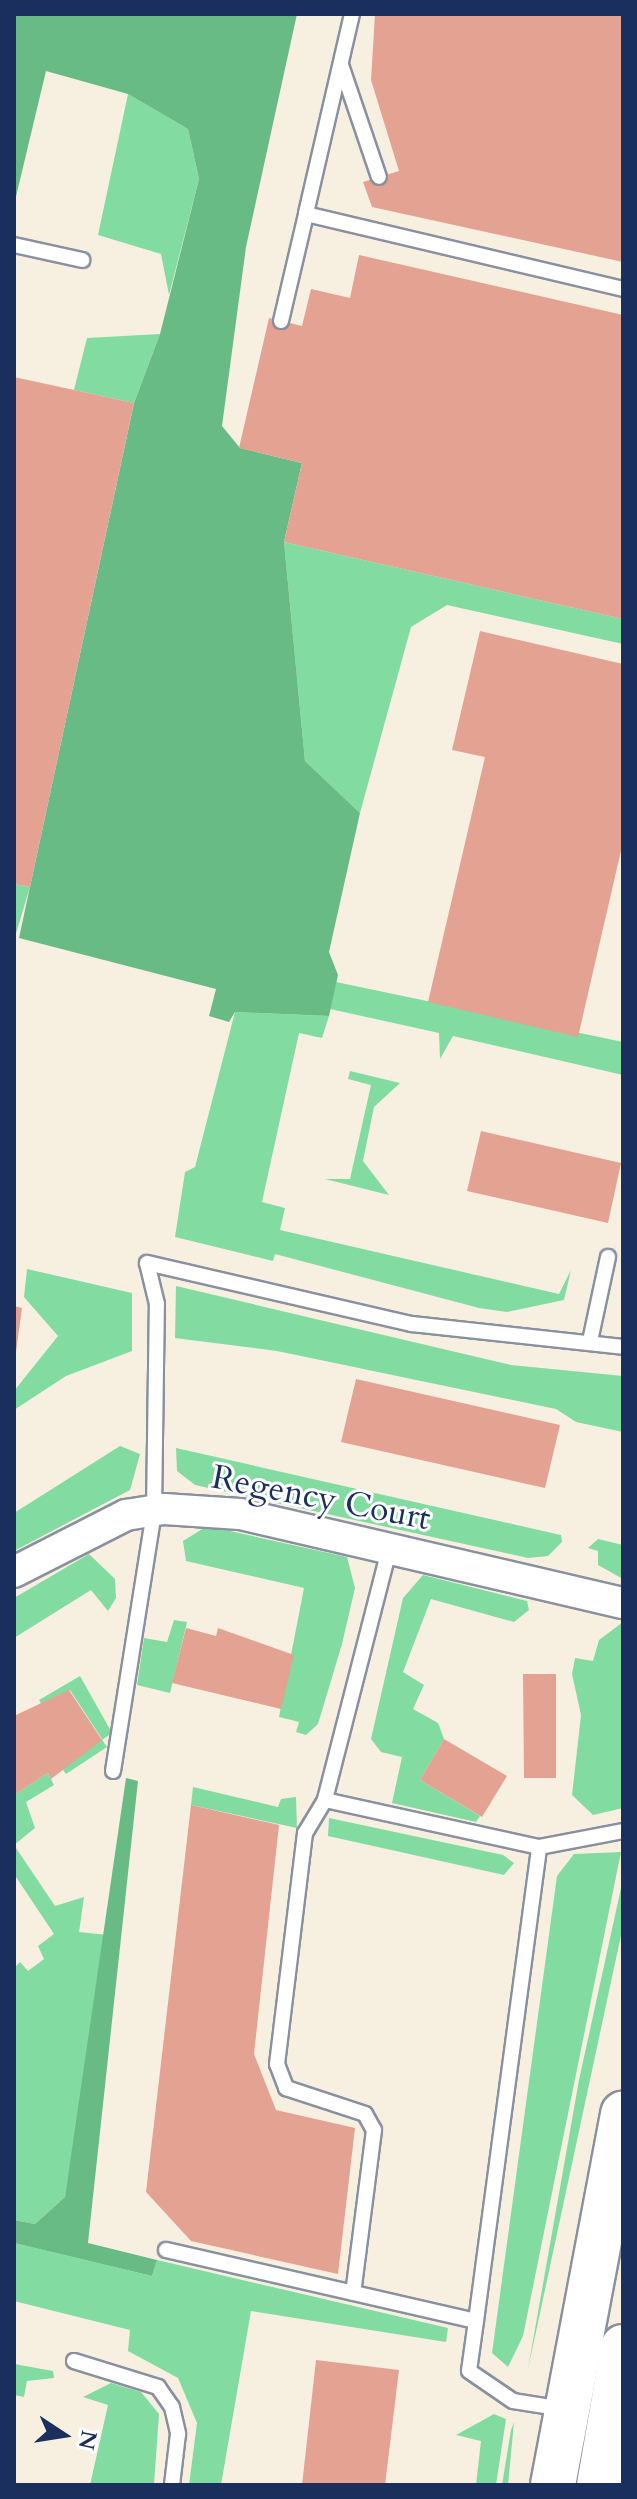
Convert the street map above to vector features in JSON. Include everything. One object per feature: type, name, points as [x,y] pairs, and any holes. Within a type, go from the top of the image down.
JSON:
[{"type":"main road","points":[[553,2485],[623,2114]]},
{"type":"main road","points":[[599,2485],[623,2347]]},
{"type":"street","name":"Regency Court","points":[[14,1572],[126,1515],[154,1511],[240,1514],[623,1603]]},
{"type":"lane","points":[[281,321],[352,14]]},
{"type":"lane","points":[[340,65],[379,177]]},
{"type":"lane","points":[[306,214],[623,289]]},
{"type":"lane","points":[[14,245],[82,260]]},
{"type":"lane","points":[[590,1341],[608,1257]]},
{"type":"lane","points":[[113,1771],[154,1511],[157,1304],[147,1263],[412,1324],[623,1347]]},
{"type":"lane","points":[[353,2293],[374,2130],[365,2114],[286,2088],[277,2064],[305,1833],[325,1800],[389,1550]]},
{"type":"lane","points":[[325,1800],[539,1847],[623,1831]]},
{"type":"lane","points":[[539,1847],[469,2371],[513,2401],[565,2410]]},
{"type":"lane","points":[[166,2250],[476,2321]]},
{"type":"lane","points":[[74,2361],[158,2387],[178,2434],[172,2485]]},
{"type":"green space","points":[[14,14],[297,14],[246,247],[222,426],[240,448],[302,463],[284,542],[305,761],[360,813],[329,952],[338,975],[329,1016],[235,1012],[229,1022],[209,1016],[216,989],[19,938],[134,403],[160,334],[199,179],[188,129],[128,94],[46,71],[14,205]]},
{"type":"green space","points":[[128,94],[188,129],[199,179],[169,295],[161,254],[98,235]]},
{"type":"green space","points":[[160,334],[134,403],[74,390],[87,338]]},
{"type":"green space","points":[[284,542],[623,619],[623,644],[447,605],[411,627],[360,813],[305,761]]},
{"type":"green space","points":[[14,884],[30,887],[14,940]]},
{"type":"green space","points":[[336,982],[623,1042],[623,1075],[453,1036],[440,1059],[439,1033],[330,1009]]},
{"type":"green space","points":[[235,1012],[329,1016],[322,1038],[299,1033],[262,1202],[285,1208],[280,1230],[559,1294],[571,1270],[564,1300],[507,1312],[479,1308],[275,1254],[273,1261],[175,1237],[185,1172],[195,1167]]},
{"type":"green space","points":[[350,1071],[400,1083],[374,1107],[363,1161],[389,1195],[325,1179],[350,1179],[371,1085],[348,1079]]},
{"type":"green space","points":[[27,1269],[132,1293],[132,1351],[66,1376],[14,1410],[14,1391],[58,1336],[24,1297]]},
{"type":"green space","points":[[176,1286],[511,1365],[623,1376],[623,1432],[576,1422],[556,1409],[277,1351],[175,1338]]},
{"type":"green space","points":[[120,1446],[140,1454],[130,1490],[14,1551],[14,1513]]},
{"type":"green space","points":[[176,1448],[561,1535],[562,1542],[548,1556],[528,1558],[195,1485],[177,1471]]},
{"type":"green space","points":[[207,1526],[347,1557],[355,1588],[318,1724],[306,1735],[296,1732],[299,1722],[279,1717],[304,1588],[186,1561],[183,1541]]},
{"type":"green space","points":[[598,1539],[623,1545],[623,1579],[598,1565],[598,1551],[588,1548]]},
{"type":"green space","points":[[89,1554],[115,1579],[116,1598],[108,1611],[91,1590],[14,1638],[14,1598]]},
{"type":"green space","points":[[423,1575],[527,1601],[529,1610],[514,1622],[431,1599],[403,1672],[424,1685],[413,1709],[438,1723],[444,1739],[420,1780],[480,1816],[476,1822],[392,1803],[402,1757],[381,1752],[371,1739],[403,1598]]},
{"type":"green space","points":[[174,1620],[187,1622],[170,1693],[137,1685],[144,1638],[167,1642]]},
{"type":"green space","points":[[623,1622],[623,1808],[593,1815],[572,1795],[581,1715],[572,1674],[575,1658],[593,1661],[599,1640]]},
{"type":"green space","points":[[80,1676],[112,1733],[102,1740],[107,1747],[66,1774],[61,1767],[102,1739],[70,1690],[43,1707],[39,1700]]},
{"type":"green space","points":[[48,1773],[54,1785],[26,1802],[35,1828],[14,1845],[14,1795]]},
{"type":"green space","points":[[126,1778],[138,1781],[88,2243],[157,2260],[152,2276],[14,2243],[14,2220],[35,2224],[65,2197]]},
{"type":"green space","points":[[193,1787],[278,1807],[281,1799],[296,1797],[297,1828],[191,1805]]},
{"type":"green space","points":[[329,1818],[503,1855],[514,1863],[504,1875],[328,1836]]},
{"type":"green space","points":[[14,1845],[55,1906],[84,1897],[79,1932],[108,1935],[65,2197],[35,2224],[14,2220],[14,1968],[20,1962],[28,1971],[44,1959],[38,1946],[54,1934],[14,1874]]},
{"type":"green space","points":[[621,1852],[523,2336],[508,2367],[492,2353],[557,1876],[574,1854]]},
{"type":"green space","points":[[623,1879],[623,1926],[528,2369],[579,2080]]},
{"type":"green space","points":[[14,2243],[152,2276],[157,2260],[448,2328],[446,2342],[251,2311],[221,2485],[189,2485],[197,2423],[178,2378],[128,2351],[130,2330],[14,2301]]},
{"type":"green space","points":[[14,2364],[53,2371],[54,2378],[27,2381],[24,2397],[14,2395]]},
{"type":"green space","points":[[111,2383],[141,2392],[159,2414],[154,2485],[90,2485],[108,2405],[83,2397]]},
{"type":"green space","points":[[494,2414],[506,2419],[496,2485],[476,2485],[481,2441],[456,2435]]},
{"type":"green space","points":[[514,2422],[508,2485],[502,2485],[511,2430]]},
{"type":"building","points":[[375,14],[623,14],[623,262],[372,207],[363,182],[399,171],[371,80]]},
{"type":"building","points":[[359,255],[623,315],[623,619],[284,542],[302,463],[239,448],[269,318],[302,326],[311,289],[350,298]]},
{"type":"building","points":[[14,377],[134,403],[30,887],[14,884]]},
{"type":"building","points":[[480,631],[623,664],[623,842],[578,1037],[428,1002],[485,757],[452,750]]},
{"type":"building","points":[[481,1131],[621,1163],[608,1223],[467,1191]]},
{"type":"building","points":[[14,1306],[22,1308],[16,1352],[14,1351]]},
{"type":"building","points":[[356,1379],[560,1425],[545,1488],[341,1442]]},
{"type":"building","points":[[186,1628],[216,1636],[218,1628],[294,1655],[281,1709],[172,1683]]},
{"type":"building","points":[[523,1674],[556,1674],[556,1778],[524,1778]]},
{"type":"building","points":[[69,1690],[102,1740],[51,1779],[48,1773],[14,1795],[14,1716]]},
{"type":"building","points":[[444,1739],[507,1776],[482,1817],[420,1780]]},
{"type":"building","points":[[191,1805],[279,1825],[254,2054],[276,2110],[355,2128],[338,2274],[191,2241],[146,2192]]},
{"type":"building","points":[[316,2360],[399,2370],[385,2485],[302,2485]]}]
